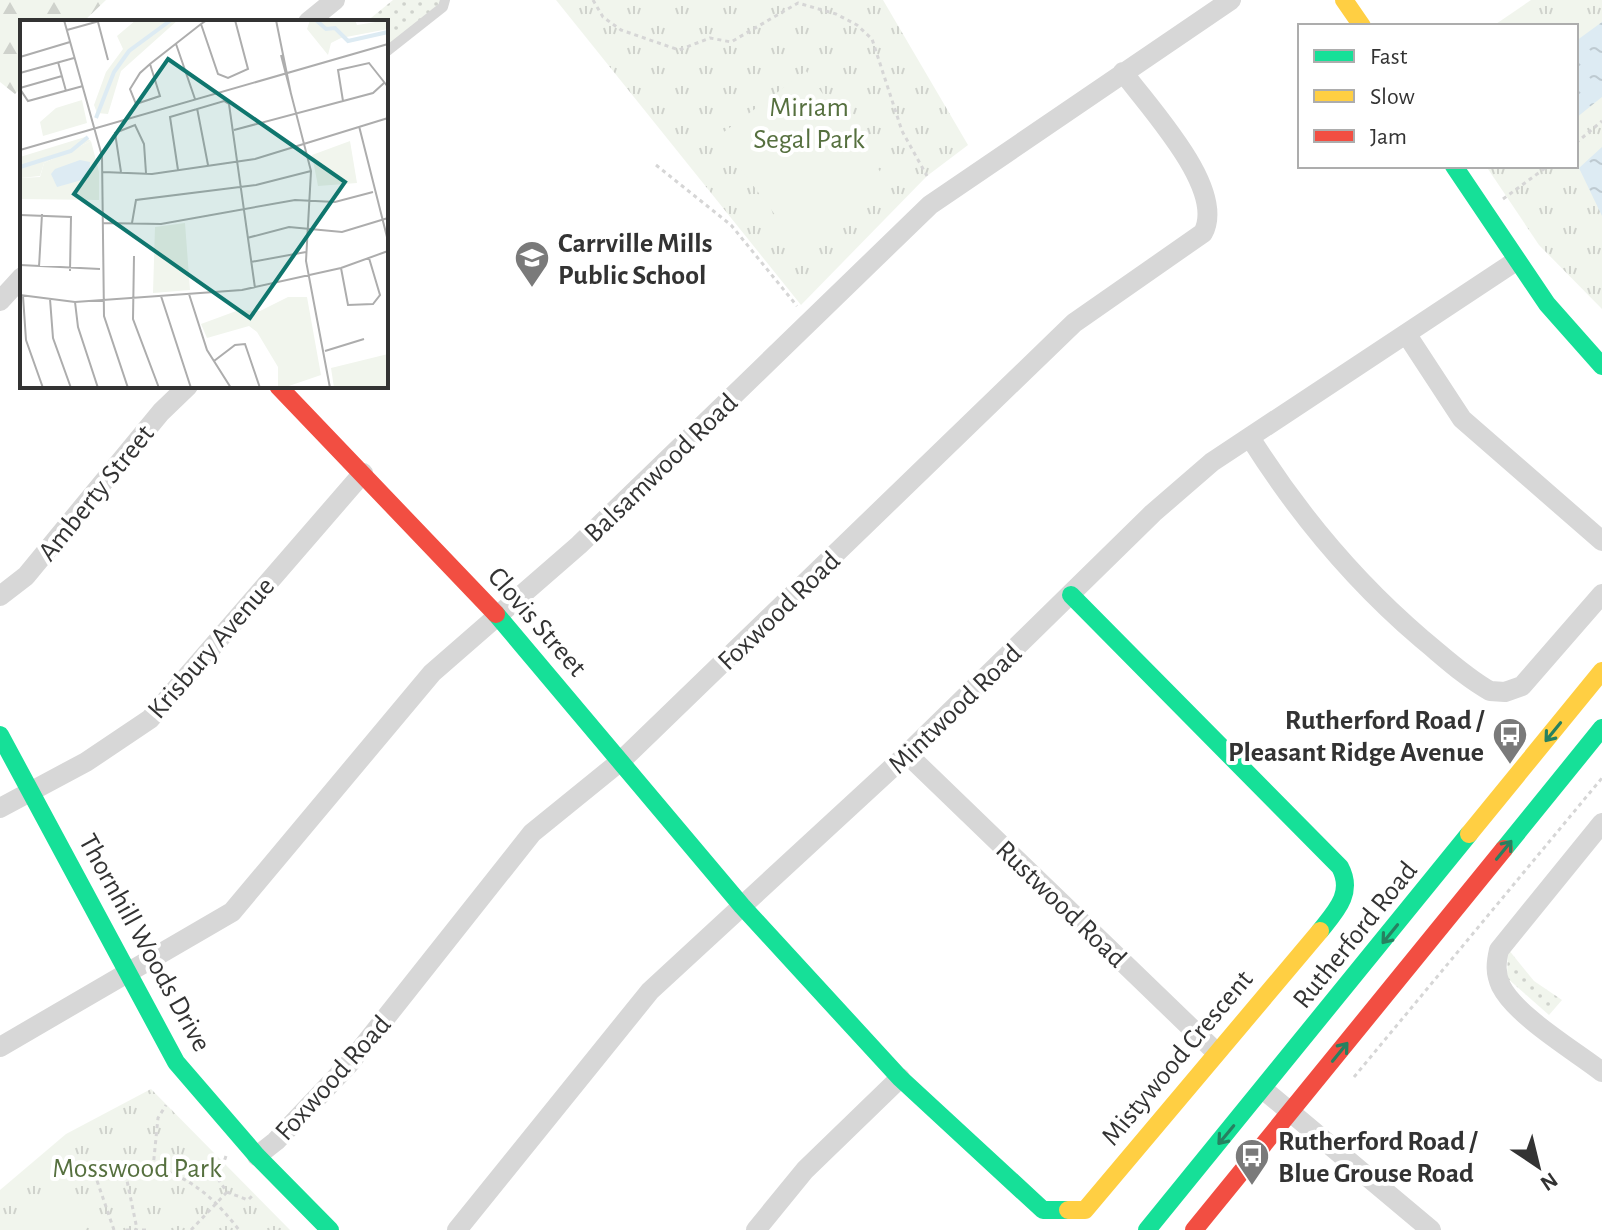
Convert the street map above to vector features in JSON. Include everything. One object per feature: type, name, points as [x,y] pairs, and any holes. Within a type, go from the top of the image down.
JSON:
[{"type":"street","points":[[310,20],[335,0]]},
{"type":"street","name":"Balsamwood Road","points":[[0,1047],[232,912],[432,673],[590,534],[942,194],[1231,0]]},
{"type":"street","points":[[1344,0],[1361,24]]},
{"type":"street","name":"Foxwood Road","points":[[257,1156],[276,1141],[349,1064],[532,833],[622,760],[1074,323],[1203,233],[1208,211],[1199,180],[1123,72]]},
{"type":"street","points":[[1455,168],[1560,322],[1602,366]]},
{"type":"street","name":"Mintwood Road","points":[[457,1230],[650,991],[907,754],[1153,513],[1212,462],[1516,261]]},
{"type":"street","points":[[0,301],[20,279]]},
{"type":"street","points":[[1407,335],[1462,419],[1602,541]]},
{"type":"street","name":"Amberty Street","points":[[0,596],[26,576],[161,412],[186,388]]},
{"type":"street","name":"Clovis Street","points":[[280,388],[498,616],[742,906]]},
{"type":"street","points":[[1251,439],[1350,573],[1399,620],[1490,691],[1510,692],[1522,686],[1602,594]]},
{"type":"street","name":"Krisbury Avenue","points":[[0,808],[127,737],[150,719],[363,473]]},
{"type":"street","name":"Mistywood Crescent","points":[[742,906],[900,1078],[1043,1210],[1085,1210],[1338,909],[1346,896],[1347,883],[1335,861],[1071,595]]},
{"type":"street","name":"Rutherford Road","points":[[1147,1230],[1602,671]]},
{"type":"street","points":[[1194,1230],[1602,728]]},
{"type":"street","name":"Thornhill Woods Drive","points":[[0,735],[176,1062],[257,1156],[330,1230]]},
{"type":"street","name":"Rustwood Road","points":[[907,754],[1216,1052]]},
{"type":"street","points":[[1602,823],[1499,950],[1495,967],[1502,989],[1523,1011],[1602,1072]]},
{"type":"street","points":[[756,1230],[805,1170],[900,1078]]},
{"type":"street","points":[[1264,1090],[1431,1230]]},
{"type":"lane","points":[[388,50],[443,7],[445,0]]},
{"type":"path","points":[[593,0],[603,17],[621,30],[679,50],[710,38],[731,42],[798,3],[846,19],[872,39],[902,131],[927,176]]},
{"type":"path","points":[[1578,141],[1602,121]]},
{"type":"path","points":[[656,165],[731,225],[798,308]]},
{"type":"path","points":[[1502,199],[1545,168]]},
{"type":"path","points":[[1354,1077],[1602,778]]},
{"type":"path","points":[[153,1168],[158,1118],[166,1105]]},
{"type":"path","points":[[228,1153],[218,1179],[227,1192],[248,1200],[254,1194]]},
{"type":"path","points":[[124,1166],[137,1229]]},
{"type":"path","points":[[114,1230],[94,1172],[124,1166],[153,1168],[184,1177],[218,1202],[239,1230]]},
{"type":"path","points":[[191,1230],[227,1192]]},
{"type":"path","points":[[126,1230],[147,1230]]},
{"type":"green space","points":[[0,0],[106,0],[85,20],[20,20],[20,89],[15,94],[0,82]]},
{"type":"green space","points":[[393,0],[442,0],[440,6],[388,47],[388,20],[368,20]]},
{"type":"green space","name":"Miriam Segal Park","points":[[556,0],[883,0],[968,145],[927,176],[801,305]]},
{"type":"green space","points":[[1531,0],[1602,0],[1602,309],[1539,245],[1487,168],[1578,168],[1578,24],[1496,24]]},
{"type":"green space","points":[[806,71],[887,181],[799,247],[717,137]]},
{"type":"green space","points":[[1508,949],[1534,981],[1562,1000],[1549,1015],[1507,978]]},
{"type":"green space","name":"Mosswood Park","points":[[151,1089],[290,1230],[0,1230],[0,1190],[66,1134]]},
{"type":"green space","points":[[64,1189],[94,1221],[84,1230],[19,1230]]},
{"type":"water","points":[[1602,22],[1602,97],[1578,116],[1578,40]]},
{"type":"water","points":[[1602,147],[1602,216],[1579,168]]},
{"type":"traffic: fast","points":[[1455,168],[1547,304],[1602,366]]},
{"type":"traffic: fast","points":[[1071,595],[1340,867],[1344,876],[1344,893],[1337,909],[1320,931]]},
{"type":"traffic: fast","points":[[496,614],[742,906],[900,1078],[1043,1210],[1068,1210]]},
{"type":"traffic: fast","points":[[1504,849],[1602,728]]},
{"type":"traffic: fast","points":[[0,735],[176,1062],[257,1156],[330,1230]]},
{"type":"traffic: fast","points":[[1147,1230],[1469,834]]},
{"type":"traffic: slow","points":[[1344,0],[1361,24]]},
{"type":"traffic: slow","points":[[1469,834],[1602,671]]},
{"type":"traffic: slow","points":[[1068,1210],[1085,1210],[1320,931]]},
{"type":"traffic: jam","points":[[280,388],[496,614]]},
{"type":"traffic: jam","points":[[1194,1230],[1504,849]]},
{"type":"place","name":"Carrville Mills Public School","points":[[532,289]]},
{"type":"place","name":"Rutherford Road / Pleasant Ridge Avenue","points":[[1510,766]]},
{"type":"place","name":"Rutherford Road / Blue Grouse Road","points":[[1252,1187]]}]
